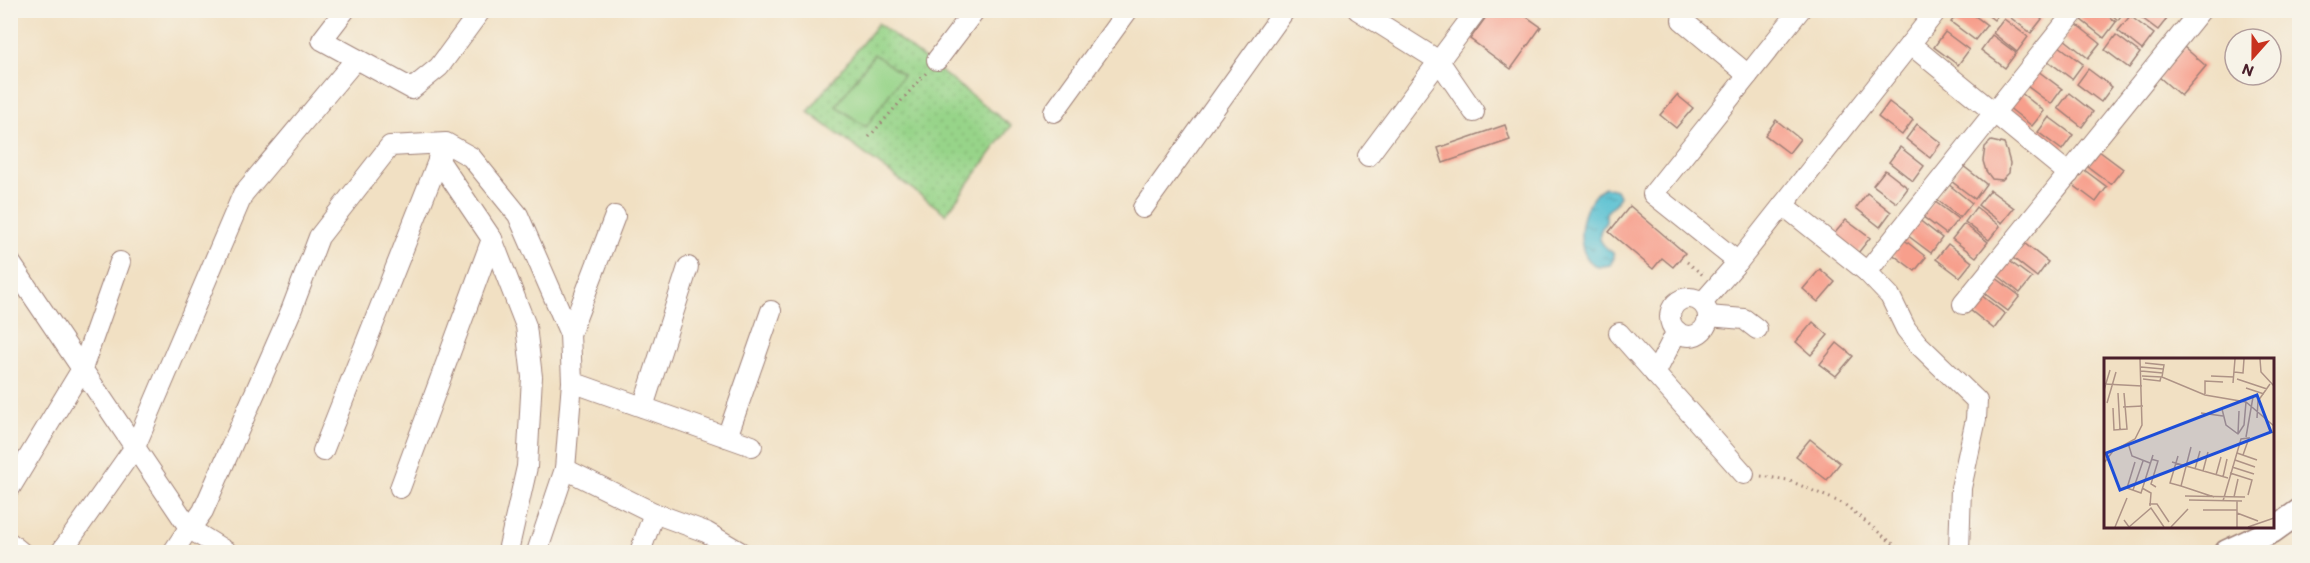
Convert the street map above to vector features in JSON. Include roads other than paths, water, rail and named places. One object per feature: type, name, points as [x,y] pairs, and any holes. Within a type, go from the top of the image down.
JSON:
[{"type":"main road","points":[[2227,552],[2272,531],[2300,511]]},
{"type":"street","points":[[345,10],[322,40],[412,89],[439,68],[481,10]]},
{"type":"street","points":[[937,60],[975,10]]},
{"type":"street","points":[[1054,112],[1128,10]]},
{"type":"street","points":[[1143,208],[1285,10]]},
{"type":"street","points":[[1358,10],[1438,62],[1474,111]]},
{"type":"street","points":[[1368,156],[1477,10]]},
{"type":"street","points":[[1738,262],[1653,194],[1800,10]]},
{"type":"street","points":[[1757,329],[1744,319],[1705,309],[1688,298],[1677,303],[1673,308],[1671,320],[1677,331],[1688,335],[1700,333],[1707,323],[1705,309],[1717,286],[1937,10]]},
{"type":"street","points":[[1868,272],[2076,10]]},
{"type":"street","points":[[1963,304],[2200,10]]},
{"type":"street","points":[[1682,20],[1749,75]]},
{"type":"street","points":[[1910,44],[2069,174]]},
{"type":"street","points":[[61,552],[135,447],[243,194],[356,59]]},
{"type":"street","points":[[173,552],[203,511],[291,310],[319,237],[390,146],[442,151],[471,158],[518,215],[570,334],[572,382],[565,469],[537,552]]},
{"type":"street","points":[[442,151],[492,239],[526,326],[532,377],[527,467],[508,551]]},
{"type":"street","points":[[323,451],[442,151]]},
{"type":"street","points":[[1783,206],[1868,272],[1890,296],[1906,329],[1918,344],[1977,401],[1976,419],[1961,488],[1959,552]]},
{"type":"street","points":[[570,334],[615,216]]},
{"type":"street","points":[[400,488],[492,239]]},
{"type":"street","points":[[10,262],[189,528],[227,552]]},
{"type":"street","points":[[10,488],[82,369],[120,262]]},
{"type":"street","points":[[644,407],[688,267]]},
{"type":"street","points":[[727,437],[771,311]]},
{"type":"street","points":[[1655,374],[1677,331]]},
{"type":"street","points":[[1619,333],[1744,474]]},
{"type":"street","points":[[572,382],[752,446]]},
{"type":"street","points":[[565,469],[654,513],[706,532],[732,550]]},
{"type":"street","points":[[640,552],[654,513]]},
{"type":"street","points":[[10,543],[21,552]]},
{"type":"water","points":[[1605,187],[1616,190],[1619,196],[1606,213],[1606,222],[1600,231],[1602,243],[1613,253],[1614,258],[1610,265],[1598,267],[1583,251],[1582,227],[1590,203]]}]
